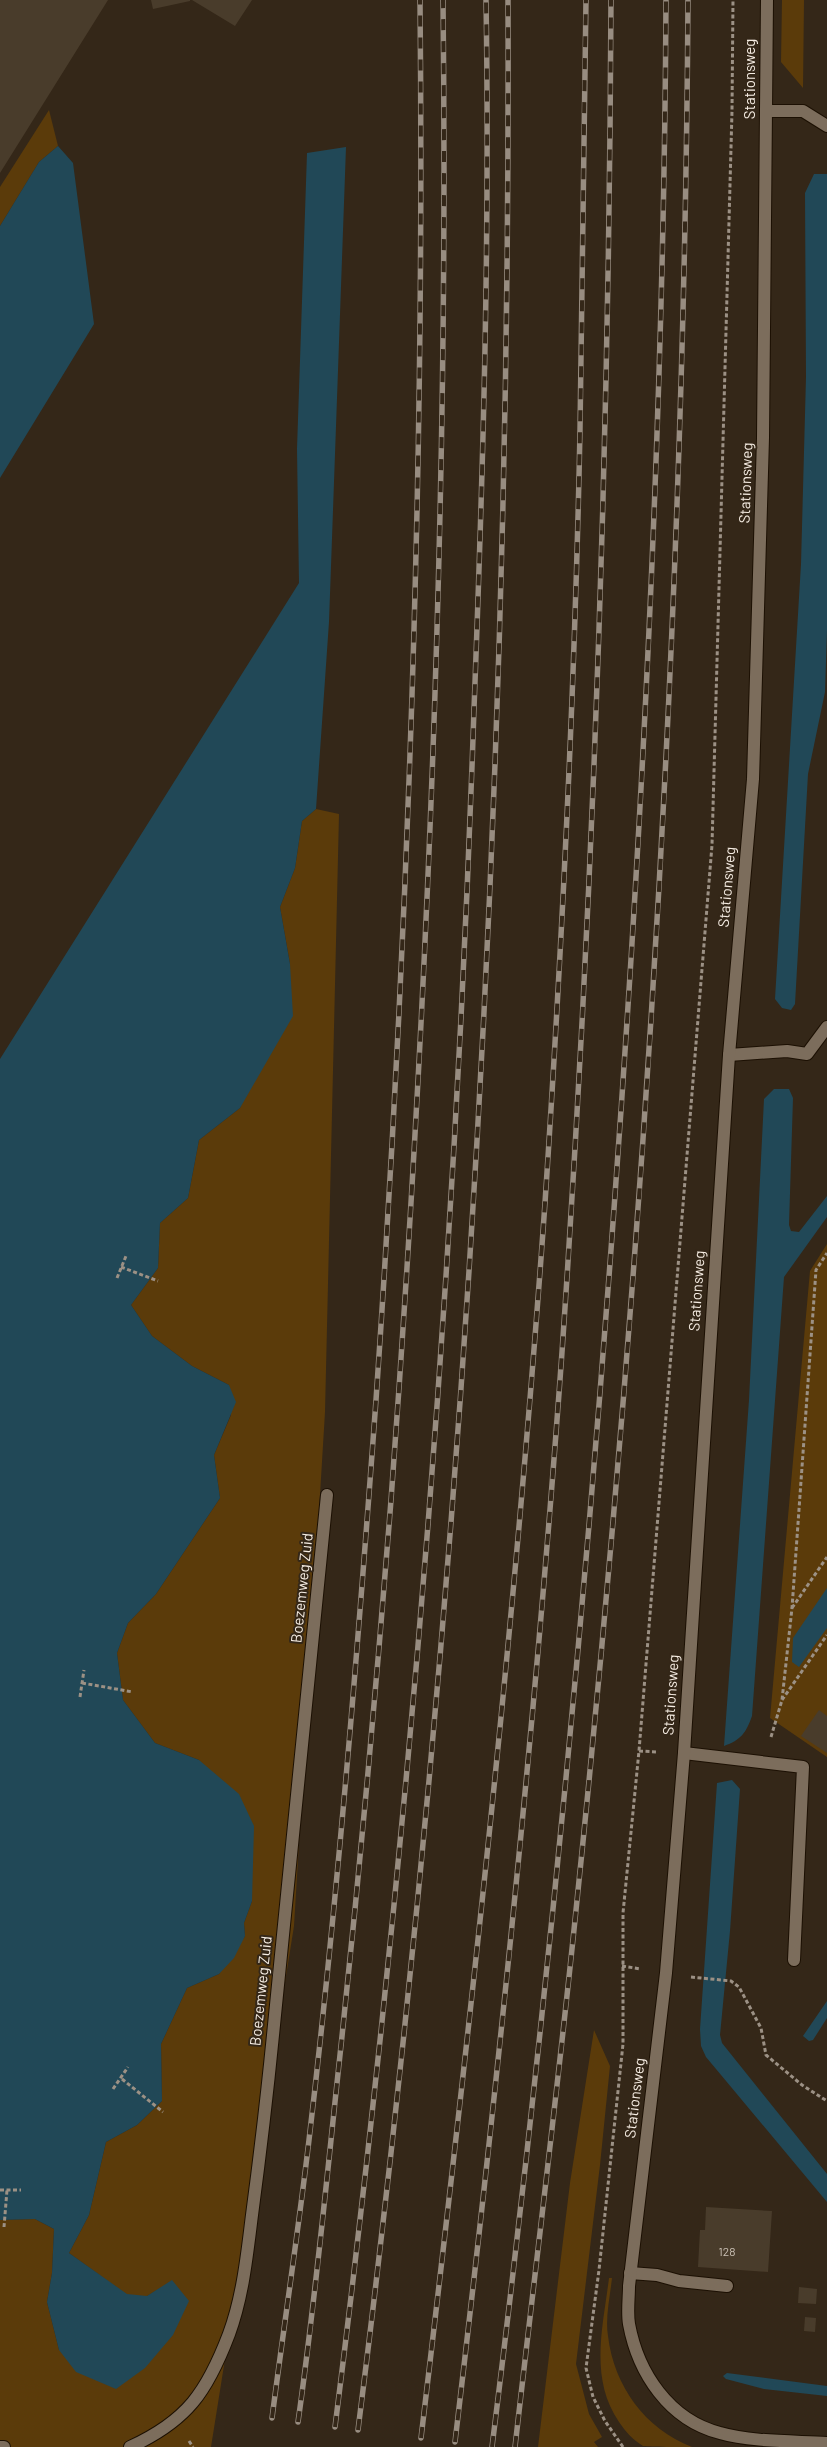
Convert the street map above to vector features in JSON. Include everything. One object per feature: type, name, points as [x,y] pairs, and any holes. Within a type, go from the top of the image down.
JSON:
[{"type":"street","name":"Stationsweg","points":[[767,0],[763,438],[753,779],[729,1055],[684,1753],[666,1973],[630,2273],[629,2322],[636,2351],[650,2383],[670,2405],[693,2422],[720,2433],[827,2443]]},
{"type":"street","points":[[767,111],[804,111],[827,126]]},
{"type":"street","points":[[729,1055],[787,1051],[807,1054],[827,1027]]},
{"type":"street","name":"Boezemweg Zuid","points":[[130,2447],[152,2437],[176,2422],[208,2380],[229,2333],[244,2279],[263,2135],[327,1495]]},
{"type":"street","points":[[684,1753],[803,1767],[794,1960]]},
{"type":"street","points":[[630,2273],[657,2275],[679,2281],[728,2286]]},
{"type":"street","points":[[0,2446],[4,2447]]},
{"type":"path","name":"Stationsweg","points":[[623,2447],[605,2421],[593,2397],[586,2368],[600,2270],[623,2044],[623,1912],[640,1741],[712,845],[732,111],[732,0]]},
{"type":"path","points":[[764,1762],[782,1700],[792,1608],[816,1270],[827,1253]]},
{"type":"path","points":[[117,1278],[126,1256]]},
{"type":"path","points":[[121,1267],[158,1281]]},
{"type":"path","points":[[792,1608],[827,1558]]},
{"type":"path","points":[[782,1700],[827,1635]]},
{"type":"path","points":[[80,1697],[84,1670]]},
{"type":"path","points":[[82,1683],[133,1692]]},
{"type":"path","points":[[695,1977],[731,1981],[739,1987],[761,2028],[766,2055],[802,2085],[827,2102]]},
{"type":"path","points":[[113,2089],[122,2079],[128,2067]]},
{"type":"path","points":[[122,2079],[163,2112]]},
{"type":"path","points":[[0,2190],[21,2190]]},
{"type":"path","points":[[4,2227],[7,2190]]},
{"type":"shaded area","points":[[782,0],[804,0],[803,88],[781,62]]},
{"type":"shaded area","points":[[49,110],[58,146],[39,162],[0,226],[0,187]]},
{"type":"shaded area","points":[[316,809],[339,814],[325,1412],[294,1926],[211,2447],[0,2447],[0,2220],[35,2219],[54,2229],[52,2273],[47,2302],[59,2350],[172,2281],[147,2296],[130,2297],[69,2253],[89,2215],[106,2142],[137,2125],[162,2101],[161,2044],[187,1988],[219,1974],[245,1936],[244,1923],[252,1901],[199,1760],[155,1743],[123,1700],[117,1653],[128,1623],[156,1594],[220,1498],[214,1455],[231,1415],[229,1385],[192,1366],[152,1336],[131,1305],[158,1268],[160,1223],[188,1198],[199,1140],[240,1108],[290,964],[280,907],[295,868],[302,821]]},
{"type":"shaded area","points":[[827,1244],[827,1757],[770,1718],[810,1271]]},
{"type":"shaded area","points":[[594,2030],[610,2066],[576,2364],[589,2414],[602,2437],[594,2442],[598,2447],[538,2447],[570,2183]]},
{"type":"shaded area","points":[[609,2278],[612,2278],[607,2329],[611,2354],[617,2372],[635,2404],[646,2417],[675,2439],[692,2447],[643,2446],[624,2429],[610,2405],[604,2388],[600,2352]]},
{"type":"water","points":[[58,146],[73,163],[94,324],[0,478],[0,226],[39,162]]},
{"type":"water","points":[[346,147],[329,622],[316,809],[302,821],[295,868],[280,907],[290,964],[293,1016],[240,1108],[199,1140],[188,1198],[160,1223],[158,1268],[131,1305],[152,1336],[192,1366],[229,1385],[236,1402],[214,1455],[220,1498],[156,1594],[128,1623],[117,1653],[123,1700],[155,1743],[199,1760],[239,1794],[254,1826],[252,1901],[244,1923],[245,1936],[234,1958],[219,1974],[187,1988],[161,2044],[162,2101],[137,2125],[106,2142],[89,2215],[69,2253],[127,2294],[147,2296],[172,2280],[189,2301],[173,2335],[145,2368],[116,2389],[76,2372],[59,2350],[47,2302],[52,2273],[54,2229],[35,2219],[0,2220],[0,1059],[299,583],[297,449],[307,153]]},
{"type":"water","points":[[814,174],[827,174],[827,631],[825,692],[808,774],[795,1004],[791,1010],[782,1008],[775,999],[801,564],[806,377],[805,193]]},
{"type":"water","points":[[774,1089],[789,1089],[793,1098],[789,1225],[791,1231],[799,1232],[827,1196],[827,1217],[784,1277],[752,1716],[742,1735],[724,1746],[749,1400],[764,1099]]},
{"type":"water","points":[[827,1588],[827,1628],[799,1667],[792,1662],[793,1638]]},
{"type":"water","points":[[732,1780],[740,1789],[730,1931],[720,2035],[722,2043],[827,2174],[827,2202],[706,2057],[701,2046],[700,2029],[717,1783]]},
{"type":"water","points":[[827,2001],[827,2018],[813,2040],[809,2041],[803,2036]]},
{"type":"water","points":[[727,2373],[827,2386],[827,2396],[764,2389],[726,2379],[723,2376]]},
{"type":"building","points":[[0,0],[108,0],[0,173]]},
{"type":"building","points":[[151,0],[190,0],[190,1],[153,9]]},
{"type":"building","points":[[192,0],[252,0],[235,26]]},
{"type":"building","points":[[819,1710],[827,1716],[827,1753],[801,1736]]},
{"type":"building","points":[[706,2207],[772,2211],[768,2272],[698,2267],[700,2230],[705,2230]]},
{"type":"building","points":[[799,2287],[817,2289],[816,2304],[798,2303]]},
{"type":"building","points":[[805,2317],[816,2318],[815,2332],[804,2331]]},
{"type":"railway","points":[[272,2418],[309,2140],[347,1770],[376,1400],[387,1225],[405,876],[417,526],[421,175],[420,0]]},
{"type":"railway","points":[[298,2422],[324,2210],[366,1792],[391,1500],[416,1125],[433,750],[439,563],[443,375],[443,0]]},
{"type":"railway","points":[[335,2427],[361,2213],[406,1785],[441,1355],[466,925],[483,443],[487,177],[486,0]]},
{"type":"railway","points":[[358,2430],[394,2128],[425,1825],[451,1521],[472,1218],[489,914],[500,609],[507,305],[508,0]]},
{"type":"railway","points":[[421,2438],[474,1976],[506,1667],[545,1203],[562,914],[575,623],[581,376],[586,0]]},
{"type":"railway","points":[[455,2442],[501,2034],[528,1762],[552,1489],[573,1183],[591,845],[603,507],[610,169],[611,0]]},
{"type":"railway","points":[[492,2447],[529,2134],[562,1821],[577,1665],[615,1195],[635,896],[651,598],[661,299],[666,0]]},
{"type":"railway","points":[[515,2447],[575,1920],[599,1681],[639,1202],[655,962],[678,481],[685,240],[688,0]]}]
